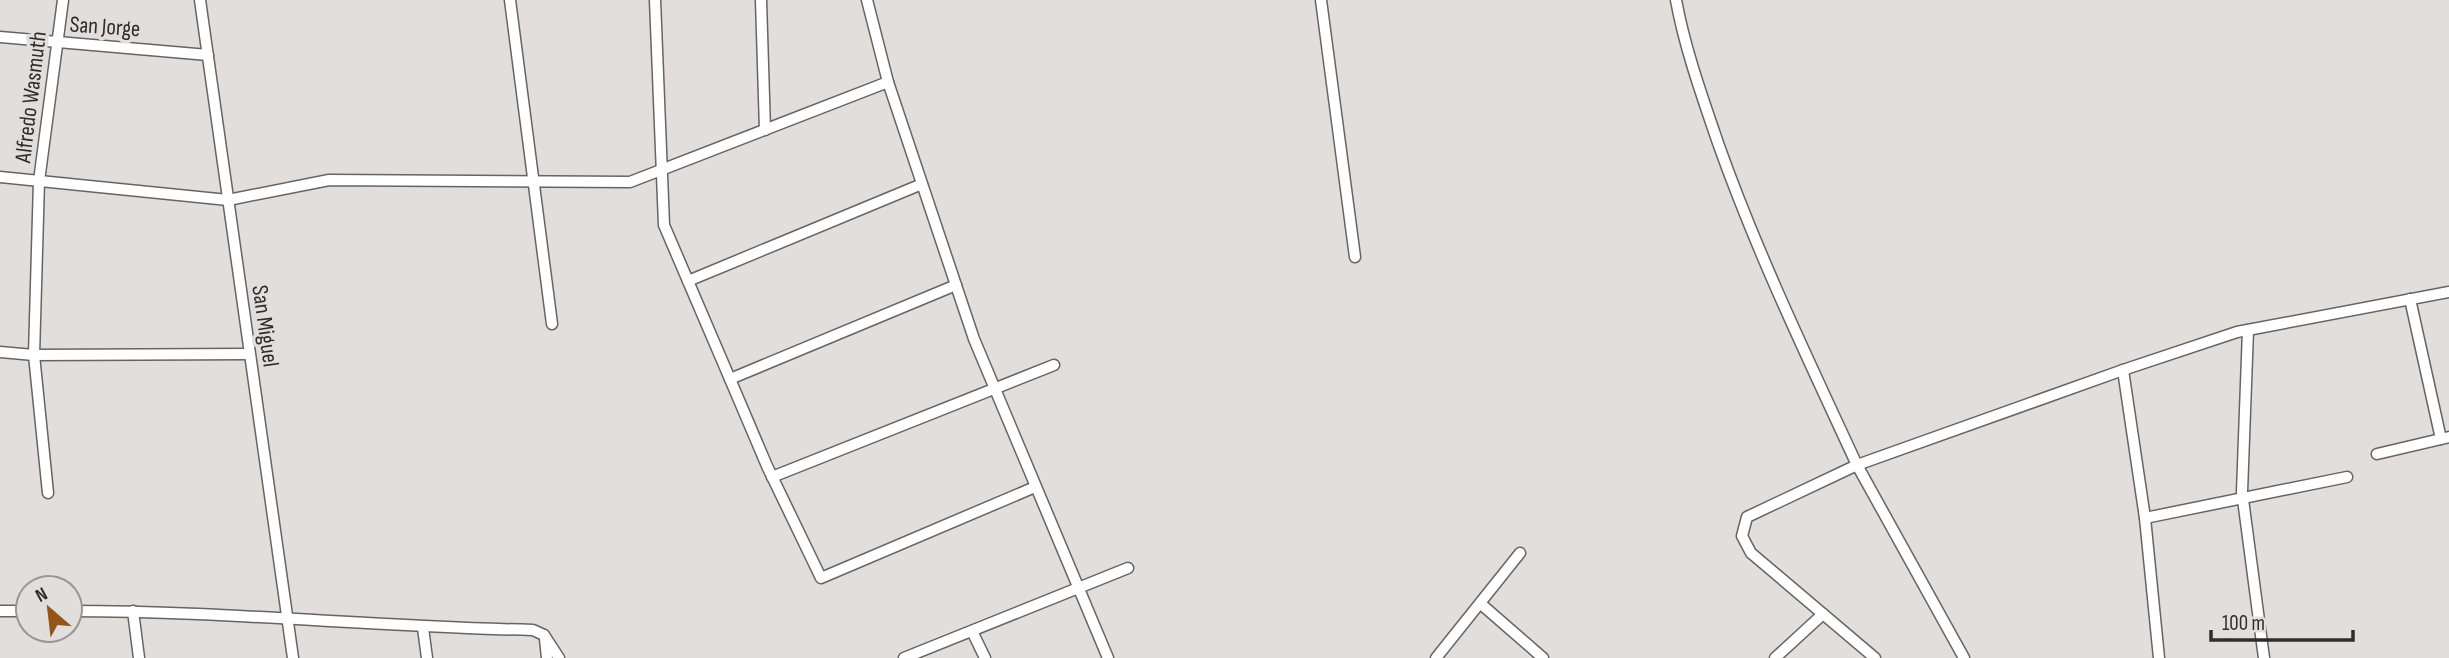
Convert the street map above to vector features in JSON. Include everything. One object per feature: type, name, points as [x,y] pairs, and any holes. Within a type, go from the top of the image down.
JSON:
[{"type":"street","name":"Alfredo Wasmuth","points":[[48,493],[34,355],[39,181],[63,0]]},
{"type":"street","name":"San Miguel","points":[[200,0],[293,658]]},
{"type":"street","points":[[510,0],[552,324]]},
{"type":"street","points":[[655,0],[664,225],[772,477],[821,578],[1035,487]]},
{"type":"street","points":[[761,0],[765,130]]},
{"type":"street","points":[[867,0],[888,82],[974,339],[1108,658]]},
{"type":"street","points":[[1321,0],[1355,257]]},
{"type":"street","points":[[1676,0],[1704,103],[1742,210],[1857,465],[1964,658]]},
{"type":"street","name":"San Jorge","points":[[0,37],[208,55]]},
{"type":"street","points":[[0,177],[228,200],[329,180],[630,182],[888,82]]},
{"type":"street","points":[[688,281],[922,184]]},
{"type":"street","points":[[730,379],[956,285]]},
{"type":"street","points":[[1875,658],[1751,553],[1742,536],[1747,517],[1857,465],[2123,370],[2248,330],[2449,292]]},
{"type":"street","points":[[2377,454],[2445,438],[2410,299]]},
{"type":"street","points":[[2248,330],[2242,499],[2264,658]]},
{"type":"street","points":[[0,352],[34,355],[249,355]]},
{"type":"street","points":[[772,477],[1054,365]]},
{"type":"street","points":[[2123,370],[2145,518],[2160,658]]},
{"type":"street","points":[[2145,518],[2347,477]]},
{"type":"street","points":[[1436,658],[1520,553]]},
{"type":"street","points":[[904,658],[1128,568]]},
{"type":"street","points":[[1481,604],[1543,658]]},
{"type":"street","points":[[84,611],[287,618],[423,628],[533,630],[544,635],[559,658]]},
{"type":"street","points":[[133,611],[139,658]]},
{"type":"street","points":[[1775,658],[1823,614]]},
{"type":"street","points":[[423,628],[427,658]]},
{"type":"street","points":[[972,631],[985,658]]},
{"type":"street","points":[[544,635],[548,658]]}]
